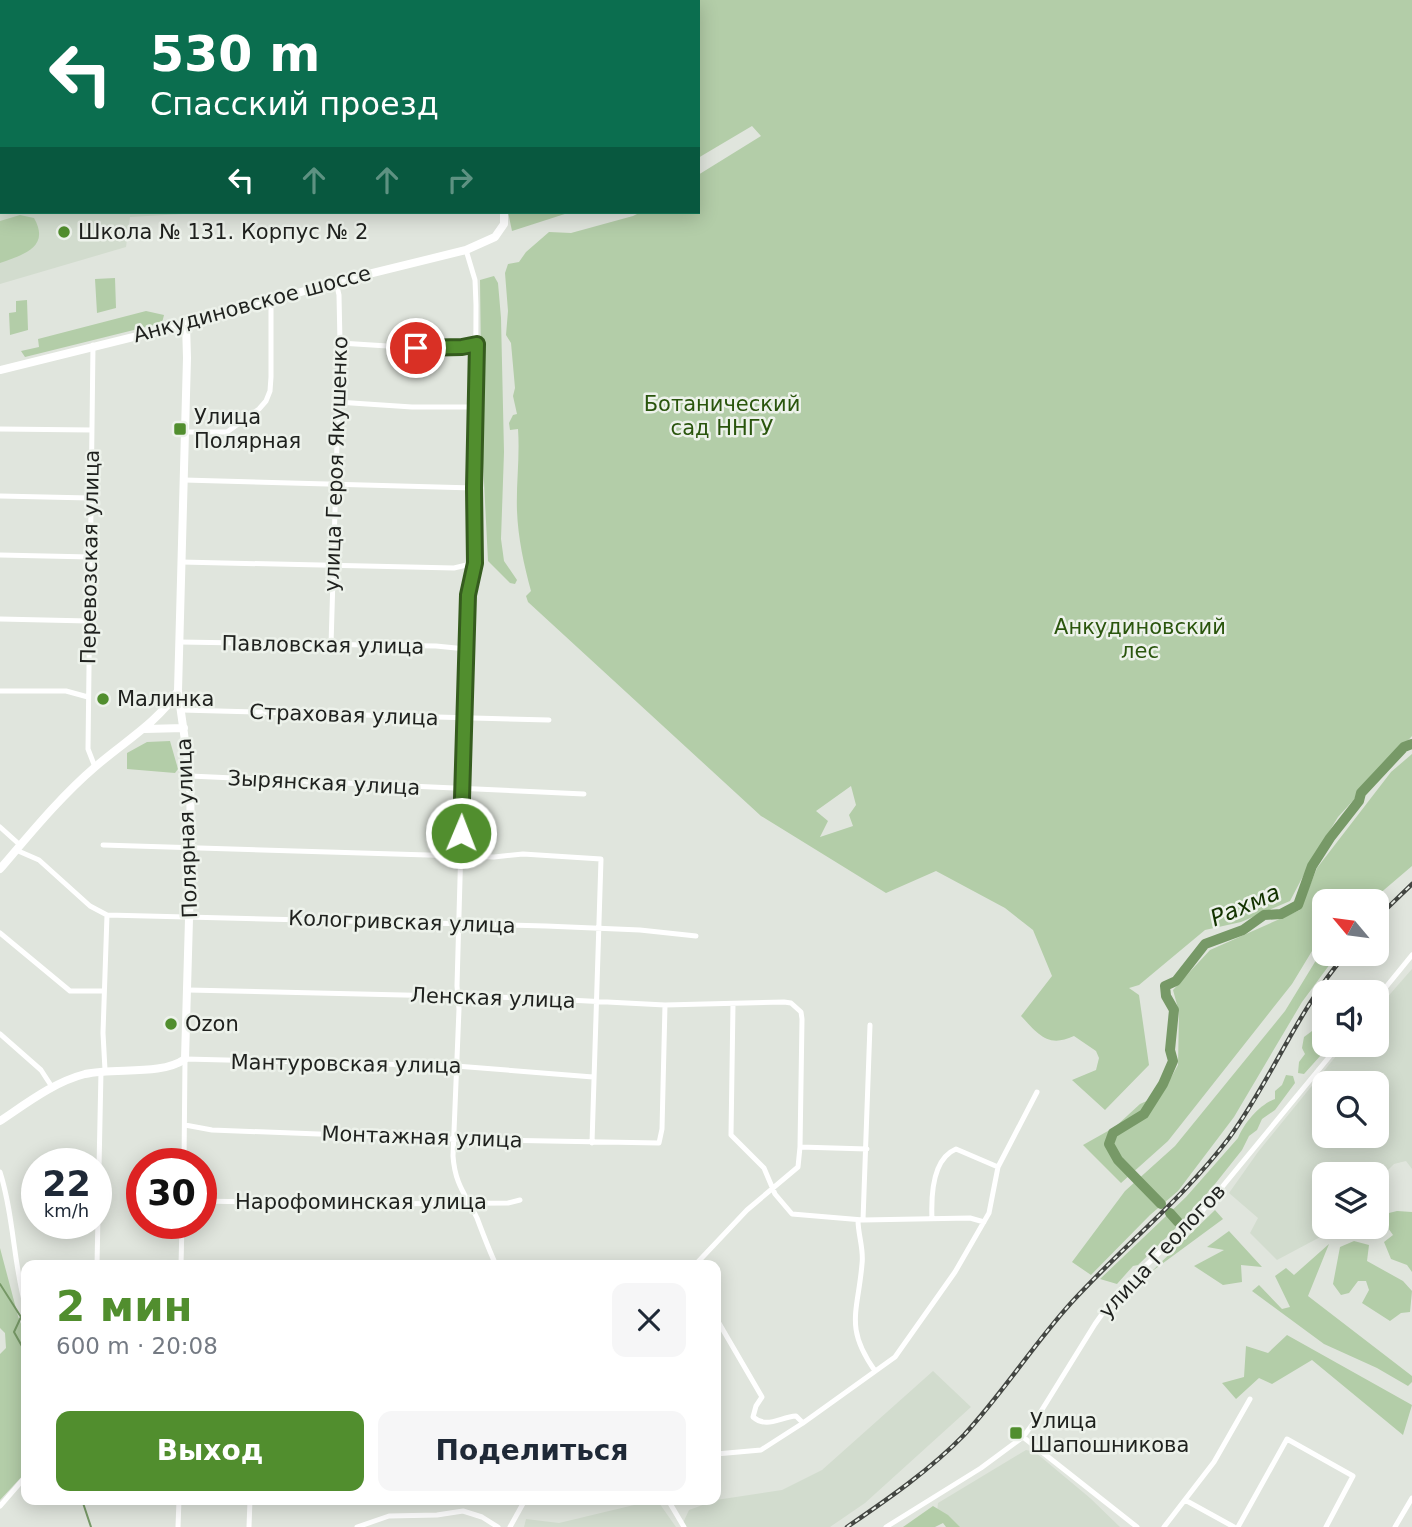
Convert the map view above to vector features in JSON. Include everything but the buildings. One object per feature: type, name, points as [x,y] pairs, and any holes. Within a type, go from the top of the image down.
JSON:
[{"type":"main road","name":"Анкудиновское шоссе","points":[[0,370],[467,250],[482,245],[501,232],[504,214]]},
{"type":"main road","name":"Полярная улица","points":[[186,324],[178,691],[190,776],[186,1059]]},
{"type":"main road","points":[[0,869],[61,800],[95,767],[164,711],[178,691]]},
{"type":"main road","points":[[144,729],[184,728]]},
{"type":"main road","name":"Мантуровская улица","points":[[0,1121],[52,1087],[73,1078],[103,1071],[171,1067],[186,1059]]},
{"type":"street","points":[[467,250],[475,280],[477,344],[475,563],[468,595],[466,649],[453,1166],[463,1196],[475,1215],[493,1260]]},
{"type":"street","name":"улица Героя Якушенко","points":[[331,645],[340,343],[339,295],[336,282]]},
{"type":"street","points":[[185,432],[227,432],[266,401],[271,377],[271,300]]},
{"type":"street","points":[[340,343],[435,349],[477,344]]},
{"type":"street","name":"Перевозская улица","points":[[93,345],[88,750],[95,767]]},
{"type":"street","points":[[337,402],[412,407],[476,407]]},
{"type":"street","points":[[0,429],[92,430]]},
{"type":"street","points":[[184,480],[474,488]]},
{"type":"street","points":[[0,496],[90,498]]},
{"type":"street","points":[[0,555],[91,557]]},
{"type":"street","points":[[181,562],[454,568],[475,563]]},
{"type":"street","points":[[0,619],[89,621]]},
{"type":"street","name":"Павловская улица","points":[[180,642],[436,646],[466,649]]},
{"type":"street","points":[[0,691],[66,691],[88,697]]},
{"type":"street","name":"Страховая улица","points":[[181,709],[549,720]]},
{"type":"street","name":"Зырянская улица","points":[[190,776],[584,793]]},
{"type":"street","points":[[0,827],[18,848],[39,860],[90,906],[107,915],[97,1260]]},
{"type":"street","points":[[103,845],[494,857],[523,854],[601,859],[592,1143]]},
{"type":"street","name":"Кологривская улица","points":[[107,915],[599,929],[696,936]]},
{"type":"street","points":[[0,933],[70,992],[104,991]]},
{"type":"street","points":[[1389,983],[1412,955]]},
{"type":"street","name":"Ленская улица","points":[[188,990],[665,1005],[784,1002],[797,1007],[802,1019],[800,1147]]},
{"type":"street","points":[[733,1004],[732,1135],[764,1168],[775,1194],[792,1214],[860,1220],[970,1217],[984,1222]]},
{"type":"street","name":"Монтажная улица","points":[[185,1125],[212,1130],[659,1143],[662,1129],[665,1005]]},
{"type":"street","points":[[870,1025],[867,1149],[860,1220],[863,1254],[854,1328],[860,1349],[875,1371]]},
{"type":"street","points":[[0,1034],[41,1069],[52,1087]]},
{"type":"street","name":"улица Геологов","points":[[886,1527],[981,1468],[1023,1437],[1117,1293],[1199,1215],[1329,1057]]},
{"type":"street","name":"Мантуровская улица","points":[[186,1059],[456,1066],[593,1077]]},
{"type":"street","name":"Полярная улица","points":[[184,1148],[186,1059]]},
{"type":"street","points":[[721,1454],[761,1450],[895,1357],[955,1272],[989,1213],[998,1167],[1037,1092]]},
{"type":"street","points":[[700,1260],[734,1222],[798,1167],[800,1147],[867,1149]]},
{"type":"street","points":[[932,1219],[931,1192],[947,1152],[956,1149],[998,1167]]},
{"type":"street","points":[[0,1172],[6,1191],[21,1292]]},
{"type":"street","name":"Нарофоминская улица","points":[[217,1201],[508,1203],[520,1200]]},
{"type":"street","points":[[181,1260],[182,1239]]},
{"type":"street","points":[[721,1327],[762,1397],[753,1417],[767,1423],[796,1416],[803,1423]]},
{"type":"street","points":[[1164,1527],[1214,1462],[1250,1399]]},
{"type":"street","points":[[1023,1437],[1137,1527]]},
{"type":"street","points":[[1185,1500],[1236,1527],[1287,1439],[1353,1476],[1326,1527]]},
{"type":"street","points":[[0,1506],[21,1482]]},
{"type":"street","points":[[1395,1527],[1412,1498]]},
{"type":"street","points":[[178,1505],[178,1527]]},
{"type":"street","points":[[249,1527],[250,1505]]},
{"type":"street","points":[[510,1527],[522,1505]]},
{"type":"street","points":[[670,1505],[684,1527]]},
{"type":"street","points":[[357,1527],[389,1516],[437,1515],[463,1511],[482,1517],[498,1527]]},
{"type":"shaded area","name":"Школа № 131. Корпус № 2","points":[[0,214],[182,214],[130,217],[126,247],[0,284]]},
{"type":"shaded area","points":[[1412,969],[1412,1169],[1406,1161],[1394,1164],[1389,1169],[1389,1162],[1312,1162],[1312,1239],[1316,1239],[1277,1260],[1250,1233],[1258,1218],[1229,1193],[1258,1152],[1312,1086],[1312,1148],[1389,1148],[1389,1071],[1324,1071],[1335,1057],[1389,1057],[1389,995]]},
{"type":"shaded area","points":[[933,1371],[971,1407],[865,1503],[830,1527],[685,1527],[683,1523],[689,1510],[702,1505],[721,1505],[721,1499],[782,1490],[822,1470]]},
{"type":"shaded area","points":[[1026,1450],[1035,1452],[1120,1527],[954,1527],[937,1512],[938,1503]]},
{"type":"shaded area","points":[[636,1505],[661,1505],[676,1527],[524,1527],[526,1519],[559,1523]]},
{"type":"green space","name":"Анкудиновский лес","points":[[700,0],[1412,0],[1412,736],[1338,817],[1290,901],[1241,922],[1205,930],[1139,985],[1129,988],[1139,995],[1149,1065],[1105,1110],[1072,1080],[1096,1070],[1099,1058],[1096,1051],[1074,1036],[1057,1041],[1044,1038],[1021,1016],[1052,976],[1033,930],[1005,908],[936,871],[886,893],[761,816],[528,602],[526,596],[531,591],[517,511],[518,429],[510,430],[509,423],[513,415],[517,414],[513,396],[515,388],[511,343],[506,335],[508,311],[505,273],[508,264],[519,262],[526,252],[549,232],[571,233],[637,214],[700,214],[700,174],[761,136],[752,126],[700,157]],"holes":[[[851,786],[856,805],[849,815],[853,826],[820,837],[828,821],[816,811]]]},
{"type":"green space","points":[[508,214],[565,214],[512,231]]},
{"type":"green space","points":[[20,215],[34,218],[38,228],[37,243],[25,253],[0,263],[0,221]]},
{"type":"green space","points":[[494,276],[498,283],[501,318],[504,452],[501,539],[504,561],[517,580],[515,584],[510,583],[488,561],[482,442],[480,280]]},
{"type":"green space","points":[[115,278],[116,308],[97,313],[95,279]]},
{"type":"green space","points":[[27,300],[28,330],[10,335],[9,313],[16,312],[16,301]]},
{"type":"green space","points":[[146,311],[164,315],[162,323],[25,357],[21,351],[39,347],[38,339]]},
{"type":"green space","points":[[170,741],[178,769],[175,773],[127,769],[127,753],[147,742]]},
{"type":"green space","points":[[1412,754],[1412,866],[1385,889],[1312,889],[1312,951],[1292,984],[1168,1141],[1121,1183],[1083,1145],[1115,1127],[1140,1104],[1162,1094],[1178,1065],[1179,1012],[1173,990],[1210,950],[1300,910],[1317,868],[1391,772]]},
{"type":"green space","points":[[1312,966],[1329,966],[1318,980],[1312,980],[1312,988],[1234,1117],[1178,1191],[1150,1215],[1091,1275],[1072,1262],[1125,1191],[1175,1146],[1285,1011]]},
{"type":"green space","points":[[1312,1031],[1312,1057],[1319,1057],[1304,1074],[1298,1073],[1299,1062],[1305,1054],[1302,1048],[1304,1037]]},
{"type":"green space","points":[[1286,1075],[1293,1076],[1295,1083],[1275,1110],[1262,1119],[1257,1130],[1249,1136],[1242,1150],[1211,1189],[1172,1232],[1117,1284],[1100,1279],[1186,1197],[1238,1138],[1253,1115],[1275,1099],[1275,1091],[1282,1085]]},
{"type":"green space","points":[[1215,1210],[1223,1219],[1151,1272]]},
{"type":"green space","points":[[1412,1212],[1412,1272],[1407,1265],[1391,1259],[1384,1242],[1393,1235],[1389,1229],[1389,1213]]},
{"type":"green space","points":[[1229,1231],[1262,1267],[1241,1265],[1242,1282],[1223,1285],[1194,1266],[1224,1250],[1207,1247]]},
{"type":"green space","points":[[1354,1241],[1369,1245],[1367,1261],[1403,1281],[1412,1291],[1410,1312],[1401,1313],[1390,1321],[1362,1303],[1369,1290],[1366,1281],[1358,1281],[1349,1293],[1341,1295],[1333,1284],[1340,1247]]},
{"type":"green space","points":[[1329,1244],[1308,1296],[1412,1376],[1412,1382],[1408,1386],[1377,1368],[1324,1344],[1252,1291],[1259,1285],[1282,1309],[1290,1307],[1275,1276],[1286,1268],[1294,1275]]},
{"type":"green space","points":[[0,1248],[21,1324],[21,1477],[0,1500],[0,1354],[6,1348],[5,1333],[0,1328]]},
{"type":"green space","points":[[1287,1335],[1412,1405],[1403,1435],[1312,1360],[1272,1384],[1259,1378],[1236,1399],[1222,1383],[1244,1377],[1246,1346],[1268,1353]]},
{"type":"green space","points":[[933,1506],[948,1515],[960,1527],[946,1527],[943,1523],[935,1527],[903,1527]]},
{"type":"waterway","name":"Рахма","points":[[1161,1204],[1118,1160],[1109,1144],[1113,1133],[1144,1114],[1163,1084],[1173,1061],[1170,1050],[1174,1010],[1166,996],[1165,986],[1176,981],[1205,944],[1243,930],[1264,915],[1281,914],[1298,905],[1312,866],[1359,801],[1361,793],[1404,747],[1412,744]]},
{"type":"waterway","name":"Рахма","points":[[1170,1213],[1178,1222]]},
{"type":"waterway","points":[[0,1284],[21,1317]]},
{"type":"waterway","points":[[21,1317],[14,1332],[21,1344]]},
{"type":"waterway","points":[[84,1505],[91,1527]]},
{"type":"railway","points":[[1390,905],[1412,884]]},
{"type":"railway","points":[[847,1527],[893,1495],[951,1448],[992,1403],[1071,1303],[1192,1182],[1229,1138],[1259,1092],[1299,1021],[1336,966]]},
{"type":"place","name":"Школа № 131. Корпус № 2","points":[[64,232]]},
{"type":"place","name":"Улица Полярная","points":[[180,429]]},
{"type":"place","name":"Малинка","points":[[103,699]]},
{"type":"place","name":"Ozon","points":[[171,1024]]},
{"type":"place","name":"Улица Шапошникова","points":[[1016,1433]]},
{"type":"route","points":[[416,348],[435,349],[477,344],[475,563],[468,595],[461,833]]},
{"type":"park label","name":"Ботанический сад ННГУ","points":[[722,416]]}]
